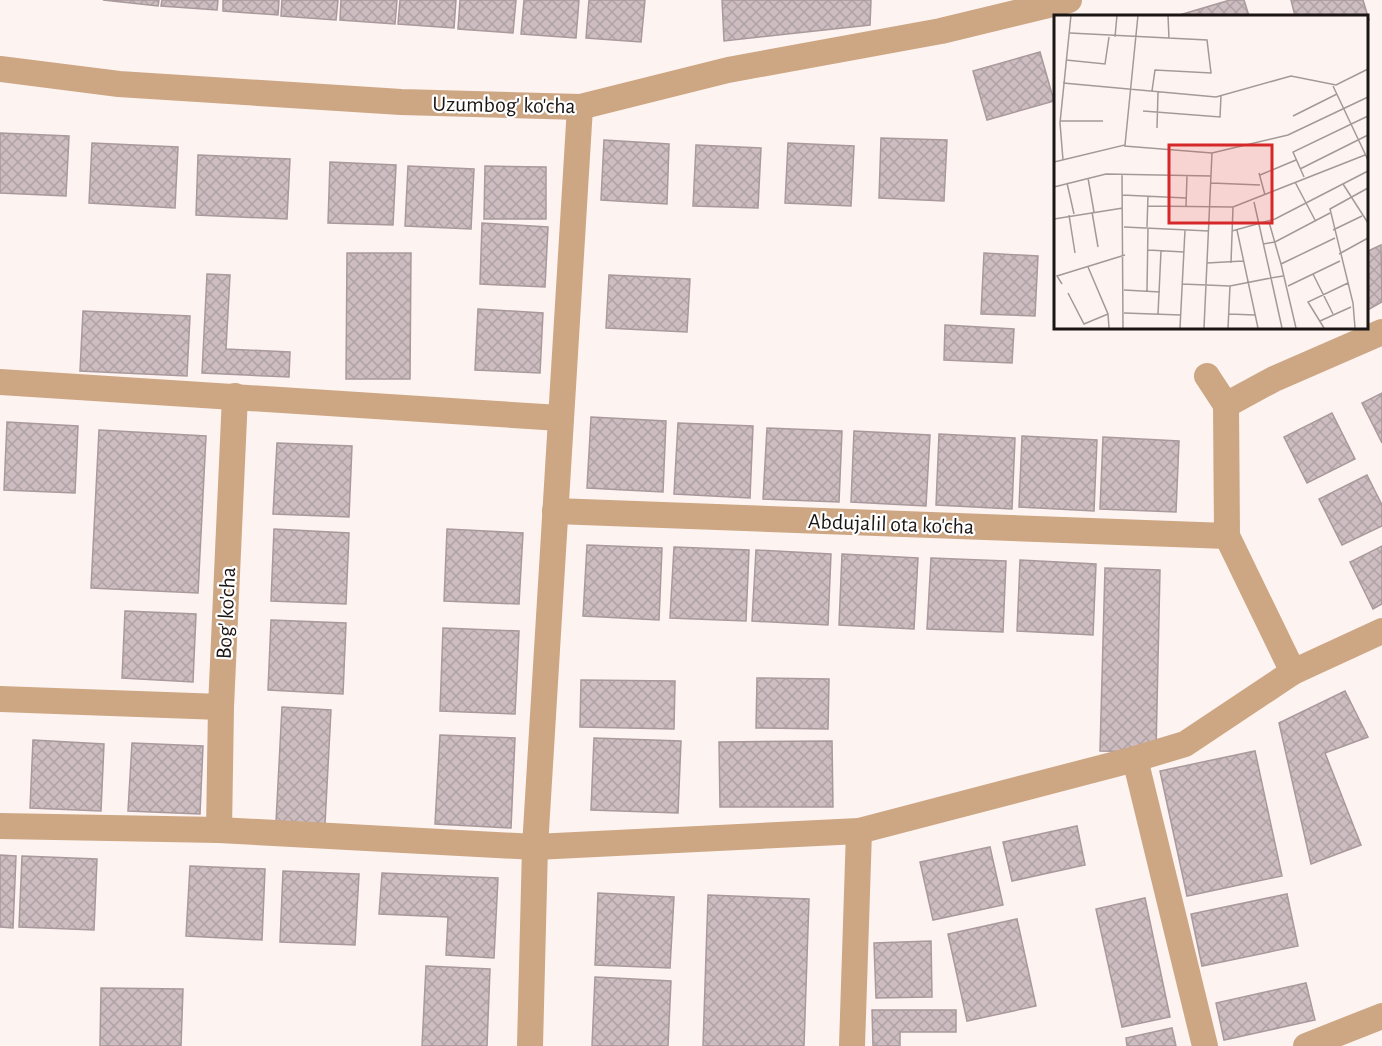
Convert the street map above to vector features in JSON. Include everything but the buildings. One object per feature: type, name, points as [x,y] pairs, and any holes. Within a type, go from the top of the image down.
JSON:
[{"type":"street","name":"Uzumbog' ko'cha","points":[[0,69],[142,86],[401,102],[580,107],[728,69],[940,31],[1069,0]]},
{"type":"street","points":[[530,1046],[535,847],[580,107]]},
{"type":"street","points":[[1226,405],[1274,379],[1382,332]]},
{"type":"street","points":[[1207,376],[1226,405],[1227,536],[1293,672]]},
{"type":"street","points":[[0,382],[560,418]]},
{"type":"street","name":"Bog' ko'cha","points":[[219,830],[221,707],[235,396]]},
{"type":"street","name":"Abdujalil ota ko'cha","points":[[555,511],[1227,536]]},
{"type":"street","points":[[0,825],[219,830],[535,847],[859,831],[1185,744],[1293,672],[1382,631]]},
{"type":"street","points":[[0,699],[221,707]]},
{"type":"street","points":[[1135,759],[1205,1046]]},
{"type":"street","points":[[852,1046],[859,831]]},
{"type":"street","points":[[1306,1046],[1348,1038],[1382,1016]]}]
